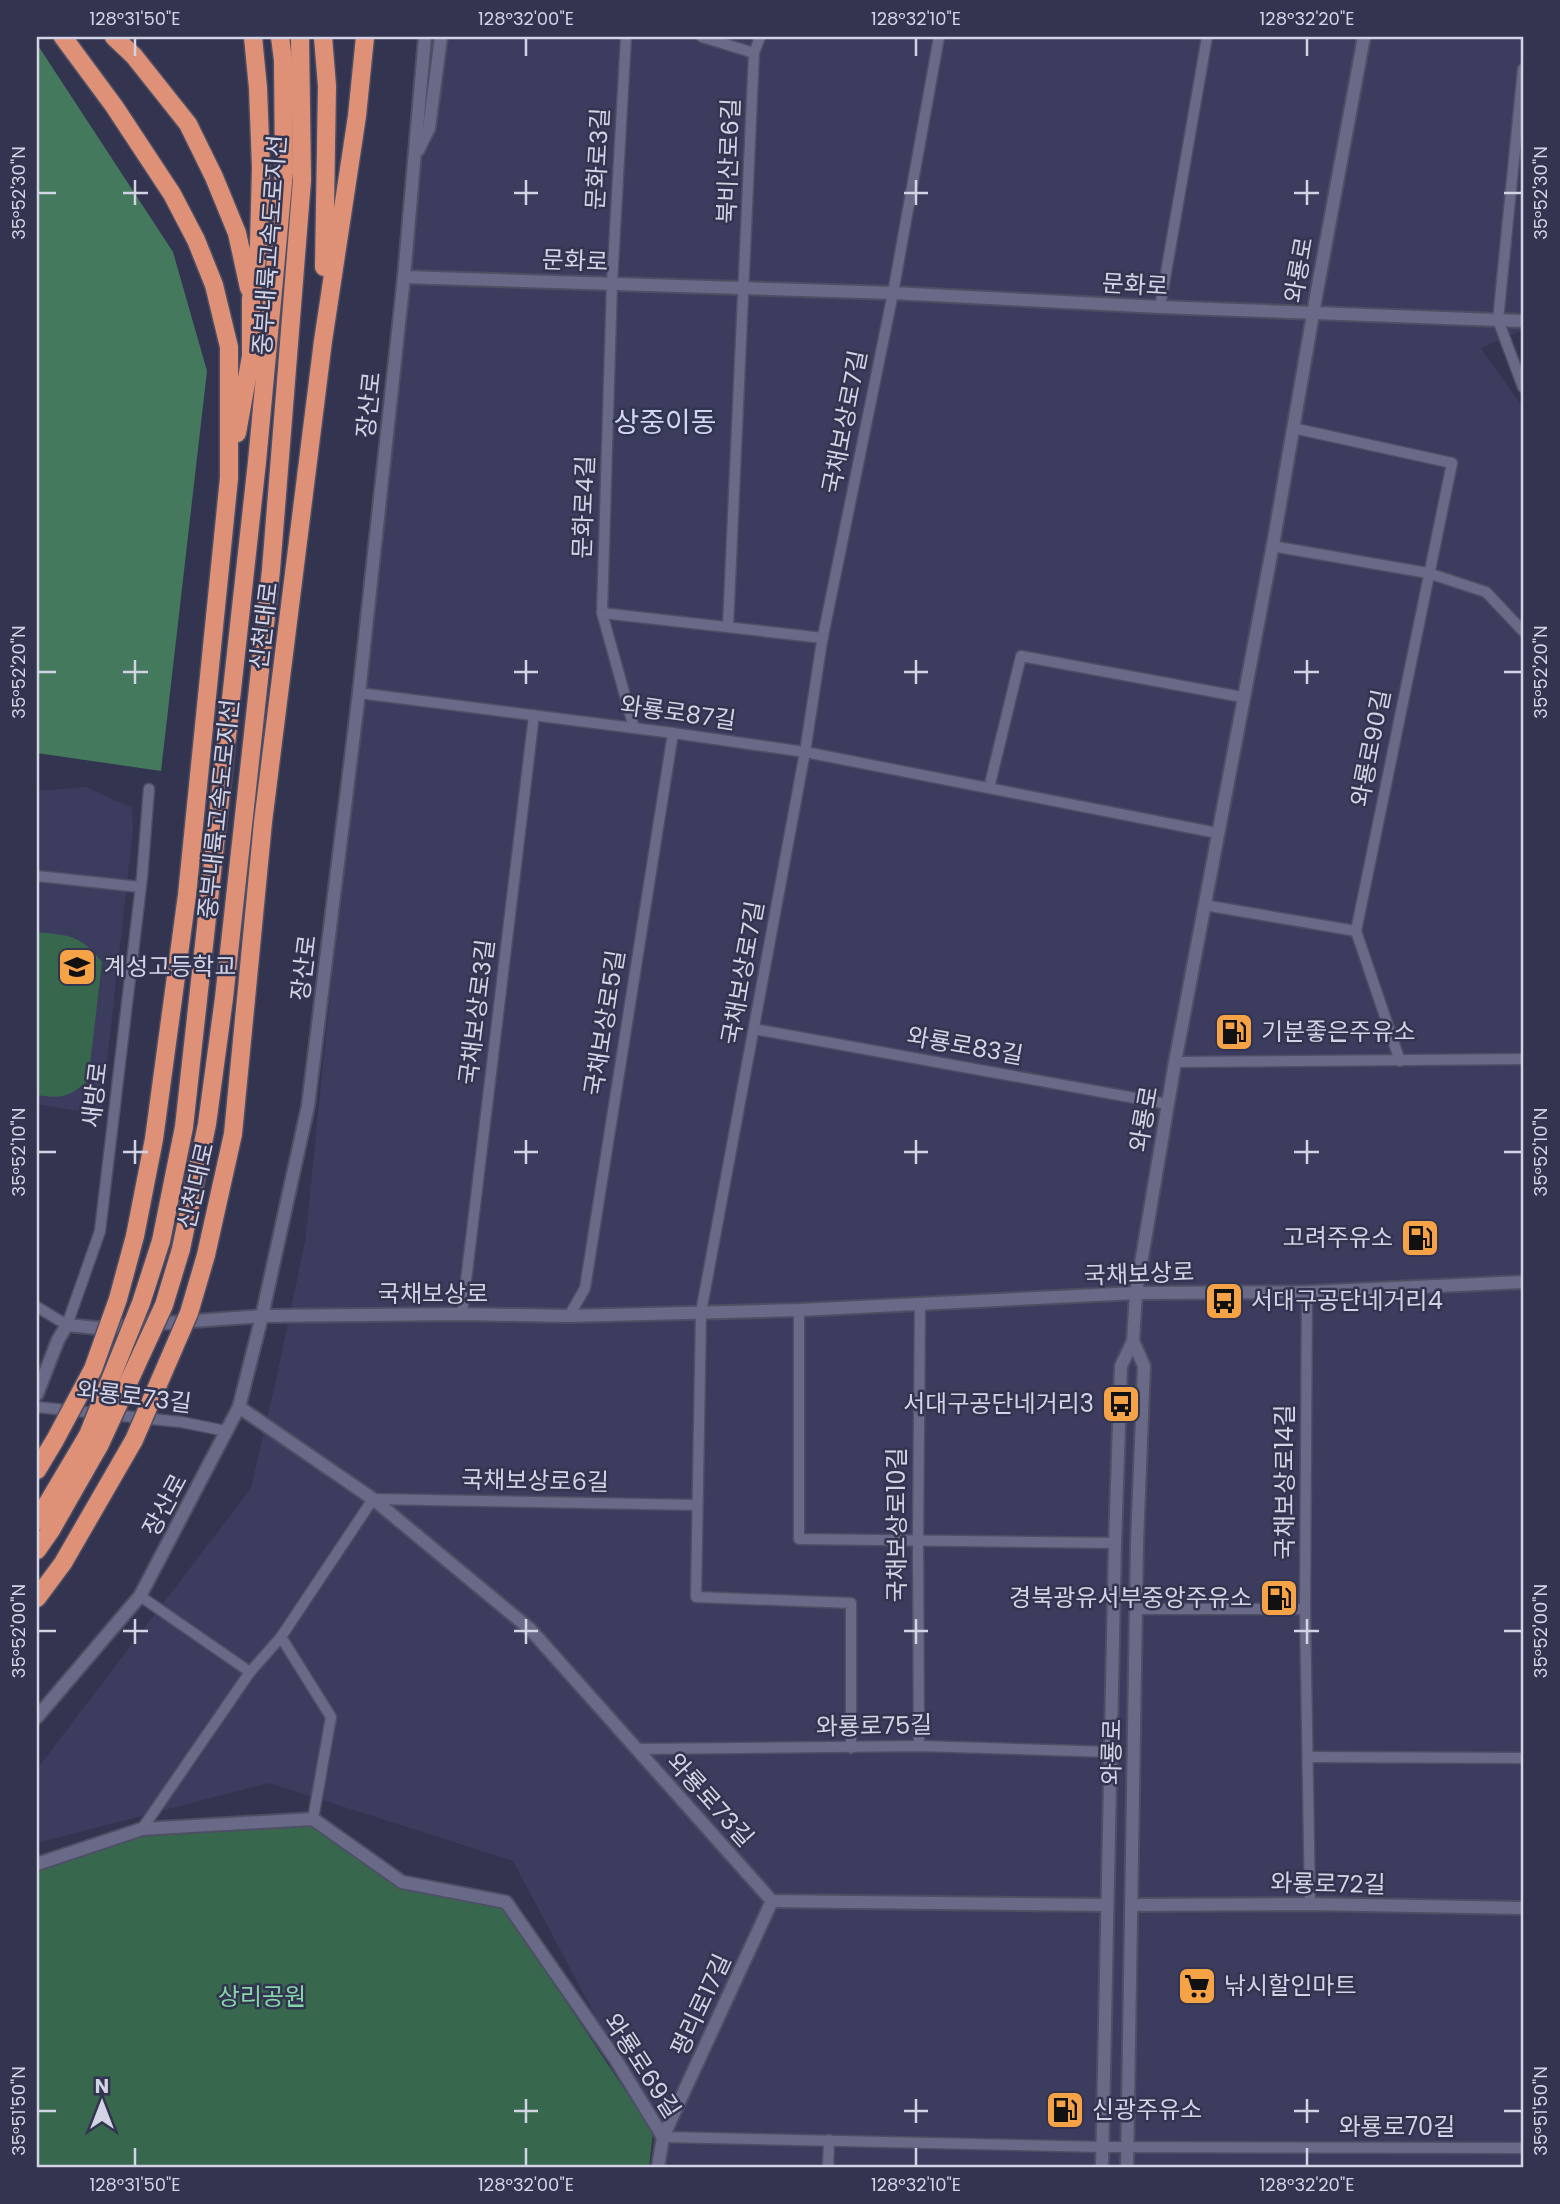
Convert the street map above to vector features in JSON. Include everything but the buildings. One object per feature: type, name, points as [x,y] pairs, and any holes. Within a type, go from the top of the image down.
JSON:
[{"type":"highway","name":"신천대로","points":[[37,1470],[93,1369],[118,1299],[135,1236],[154,1139],[187,895],[229,478],[229,348],[214,285],[196,240],[172,194],[114,106],[63,37]]},
{"type":"highway","points":[[114,37],[134,56],[188,124],[237,233],[251,299]]},
{"type":"highway","points":[[229,478],[251,356],[251,299],[259,245],[261,168],[253,37]]},
{"type":"highway","name":"중부내륙고속도로지선","points":[[37,1521],[94,1439],[161,1241],[184,1127],[257,462],[284,172],[283,60],[280,37]]},
{"type":"highway","name":"중부내륙고속도로지선","points":[[37,1550],[51,1530],[94,1439],[164,1305],[181,1249],[207,1124],[271,570],[302,180],[300,37]]},
{"type":"highway","points":[[323,37],[327,99],[323,341]]},
{"type":"highway","name":"신천대로","points":[[37,1598],[63,1563],[134,1440],[189,1313],[206,1255],[233,1134],[263,822],[323,341],[357,116],[365,37]]},
{"type":"highway","points":[[357,116],[374,37]]},
{"type":"main road","name":"장산로","points":[[37,1717],[139,1596],[239,1407],[262,1316],[308,1106],[359,693],[404,277],[425,37]]},
{"type":"main road","name":"장산로","points":[[415,157],[429,128],[441,37]]},
{"type":"main road","name":"와룡로","points":[[1102,2167],[1121,1366],[1133,1341],[1136,1293],[1175,1062],[1364,37]]},
{"type":"main road","name":"문화로","points":[[404,277],[893,293],[1313,314],[1523,321]]},
{"type":"main road","name":"국채보상로","points":[[67,1325],[97,1328],[262,1316],[569,1316],[799,1310],[1136,1293],[1307,1292],[1523,1282]]},
{"type":"main road","name":"새방로","points":[[37,1394],[58,1340],[67,1325]]},
{"type":"main road","name":"와룡로","points":[[1127,2167],[1136,1609],[1144,1366],[1133,1341]]},
{"type":"main road","name":"와룡로73길","points":[[239,1407],[373,1499],[530,1629],[772,1902]]},
{"type":"main road","points":[[37,1864],[142,1829],[313,1819]]},
{"type":"main road","name":"와룡로69길","points":[[313,1819],[402,1882],[506,1902],[616,2060],[663,2137]]},
{"type":"main road","points":[[772,1902],[1107,1905]]},
{"type":"main road","name":"평리로17길","points":[[658,2167],[663,2137],[772,1902]]},
{"type":"main road","name":"와룡로72길","points":[[1132,1905],[1310,1904],[1523,1908]]},
{"type":"street","name":"문화로3길","points":[[612,284],[626,37]]},
{"type":"street","points":[[702,37],[754,53]]},
{"type":"street","name":"북비산로6길","points":[[744,288],[754,53],[760,37]]},
{"type":"street","name":"국채보상로7길","points":[[701,1312],[805,752],[822,641],[893,293],[939,37]]},
{"type":"street","points":[[1160,307],[1207,37]]},
{"type":"street","points":[[1523,69],[1498,320],[1523,387]]},
{"type":"street","name":"문화로4길","points":[[612,284],[602,613],[634,728]]},
{"type":"street","points":[[728,626],[744,288]]},
{"type":"street","name":"와룡로90길","points":[[1293,428],[1452,463],[1356,932]]},
{"type":"street","points":[[1272,545],[1428,573],[1486,592],[1523,631]]},
{"type":"street","points":[[602,613],[823,638],[822,641]]},
{"type":"street","points":[[989,788],[1021,656],[1242,697]]},
{"type":"street","name":"와룡로87길","points":[[359,693],[805,752],[1217,833]]},
{"type":"street","name":"국채보상로3길","points":[[462,1314],[534,715]]},
{"type":"street","name":"국채보상로5길","points":[[569,1316],[585,1288],[673,733]]},
{"type":"street","name":"새방로","points":[[67,1325],[100,1231],[149,789]]},
{"type":"street","points":[[37,876],[140,887]]},
{"type":"street","points":[[1204,905],[1356,932],[1400,1061]]},
{"type":"street","name":"와룡로83길","points":[[754,1029],[1168,1104]]},
{"type":"street","points":[[1175,1062],[1523,1059]]},
{"type":"street","name":"국채보상로14길","points":[[1307,1292],[1305,1609],[1310,1904]]},
{"type":"street","name":"국채보상로10길","points":[[919,1303],[919,1746]]},
{"type":"street","points":[[37,1307],[67,1325]]},
{"type":"street","points":[[799,1310],[799,1539],[1115,1543]]},
{"type":"street","points":[[701,1312],[696,1597],[851,1603],[852,1748]]},
{"type":"street","name":"와룡로73길","points":[[37,1407],[181,1422],[226,1431]]},
{"type":"street","points":[[142,1829],[250,1672],[281,1637],[373,1499]]},
{"type":"street","name":"국채보상로6길","points":[[373,1499],[697,1505]]},
{"type":"street","points":[[139,1596],[250,1672]]},
{"type":"street","points":[[1136,1609],[1305,1609]]},
{"type":"street","points":[[281,1637],[331,1717],[313,1819]]},
{"type":"street","name":"와룡로75길","points":[[637,1749],[919,1746],[1111,1752]]},
{"type":"street","points":[[1308,1757],[1523,1759]]},
{"type":"street","name":"와룡로69길","points":[[663,2137],[1102,2147]]},
{"type":"street","points":[[828,2167],[829,2140]]},
{"type":"street","name":"와룡로70길","points":[[1102,2147],[1523,2148]]},
{"type":"shaded area","points":[[449,37],[1523,37],[1523,330],[1481,348],[1523,408],[1523,2167],[662,2167],[665,2147],[513,1861],[269,1783],[37,1843],[37,1769],[251,1488],[276,1380],[305,1242],[413,178]]},
{"type":"shaded area","name":"계성고등학교","points":[[86,787],[132,808],[133,830],[101,1115],[37,1104],[37,791]]},
{"type":"green space","points":[[37,44],[173,252],[207,371],[161,771],[37,753]]},
{"type":"green space","points":[[37,932],[74,938],[87,946],[102,962],[88,1081],[70,1094],[59,1097],[37,1095]]},
{"type":"green space","name":"상리공원","points":[[314,1825],[400,1888],[504,1909],[653,2132],[649,2167],[37,2167],[37,1870],[142,1835]]},
{"type":"place","name":"계성고등학교","points":[[77,967]]},
{"type":"place","name":"기분좋은주유소","points":[[1234,1032]]},
{"type":"place","name":"고려주유소","points":[[1420,1238]]},
{"type":"place","name":"서대구공단네거리4","points":[[1224,1301]]},
{"type":"place","name":"서대구공단네거리3","points":[[1121,1404]]},
{"type":"place","name":"경북광유서부중앙주유소","points":[[1279,1598]]},
{"type":"place","name":"낚시할인마트","points":[[1197,1986]]},
{"type":"place","name":"신광주유소","points":[[1065,2110]]},
{"type":"district","name":"상중이동","points":[[665,422]]}]
